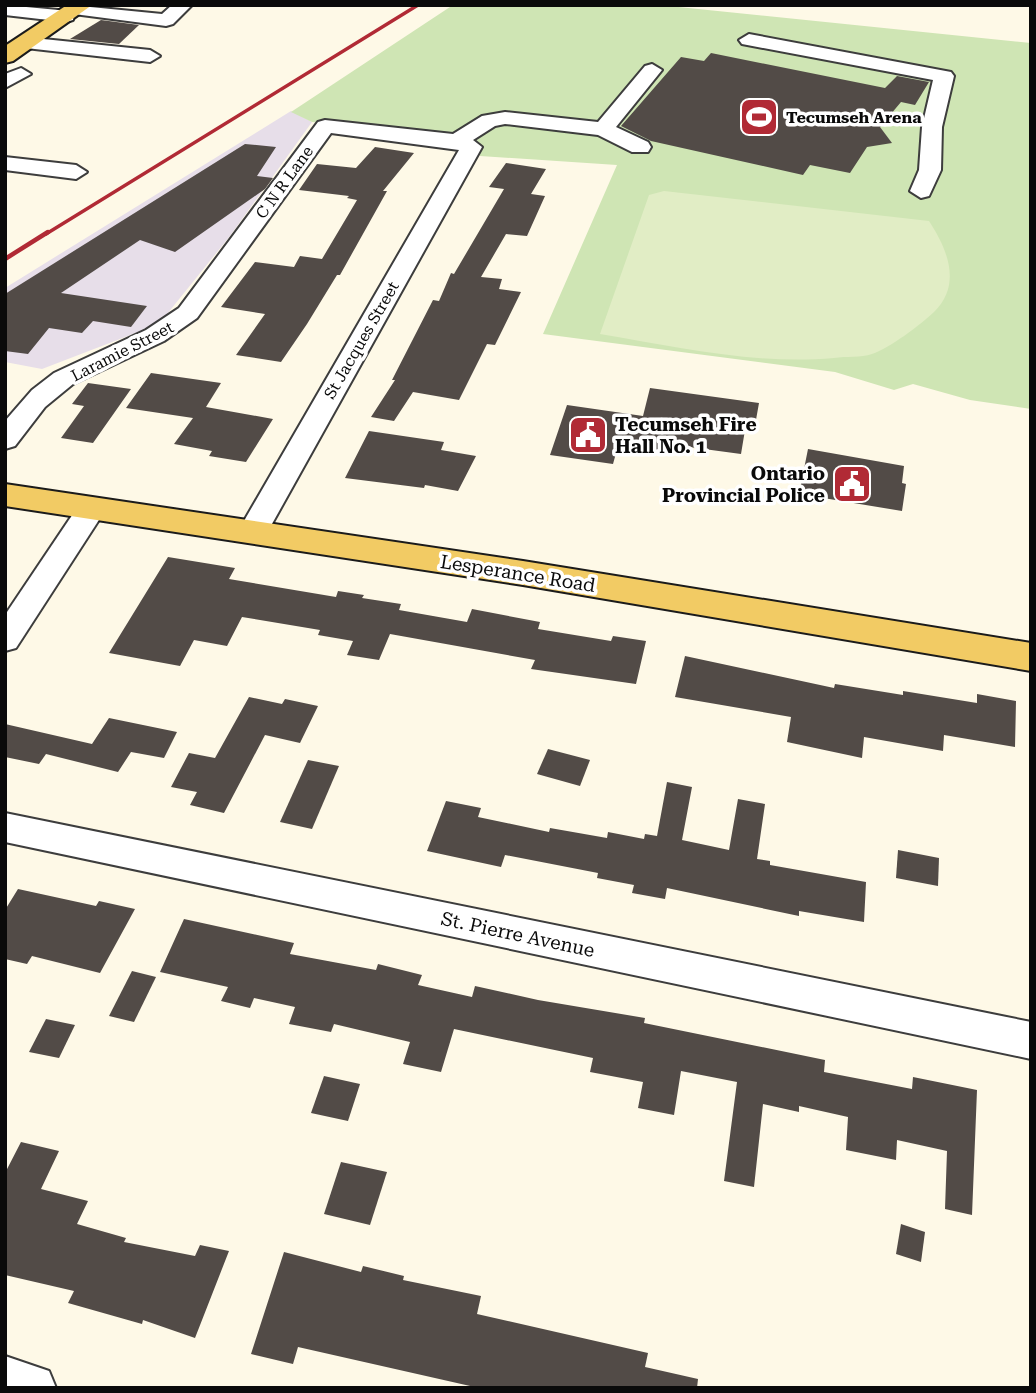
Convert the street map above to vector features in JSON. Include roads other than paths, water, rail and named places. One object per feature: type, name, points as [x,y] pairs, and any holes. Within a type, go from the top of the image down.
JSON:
[{"type":"main road","points":[[5,56],[75,10]]},
{"type":"main road","name":"Lesperance Road","points":[[5,495],[1031,657]]},
{"type":"street","points":[[5,9],[75,10],[166,20],[183,5]]},
{"type":"street","points":[[5,25],[45,30]]},
{"type":"street","points":[[749,40],[944,76],[932,127],[930,170],[920,191]]},
{"type":"street","points":[[24,43],[150,56]]},
{"type":"street","points":[[603,129],[652,70]]},
{"type":"street","points":[[464,144],[489,120],[505,118],[603,129],[640,147]]},
{"type":"street","name":"C N R Lane","points":[[243,238],[325,126],[464,144]]},
{"type":"street","name":"St Jacques Street","points":[[252,533],[464,144]]},
{"type":"street","points":[[5,163],[76,172]]},
{"type":"street","name":"Laramie Street","points":[[5,440],[46,391],[105,357],[173,327],[188,313],[243,238]]},
{"type":"street","points":[[5,640],[91,509]]},
{"type":"street","name":"St. Pierre Avenue","points":[[5,827],[1031,1041]]},
{"type":"street","points":[[5,1380],[32,1388]]},
{"type":"railway","points":[[46,234],[418,5]]},
{"type":"railway","points":[[5,259],[48,232]]},
{"type":"place","name":"Tecumseh Arena","points":[[759,117]]},
{"type":"place","name":"Tecumseh Fire Hall No. 1","points":[[588,435]]},
{"type":"place","name":"Ontario Provincial Police","points":[[852,484]]}]
